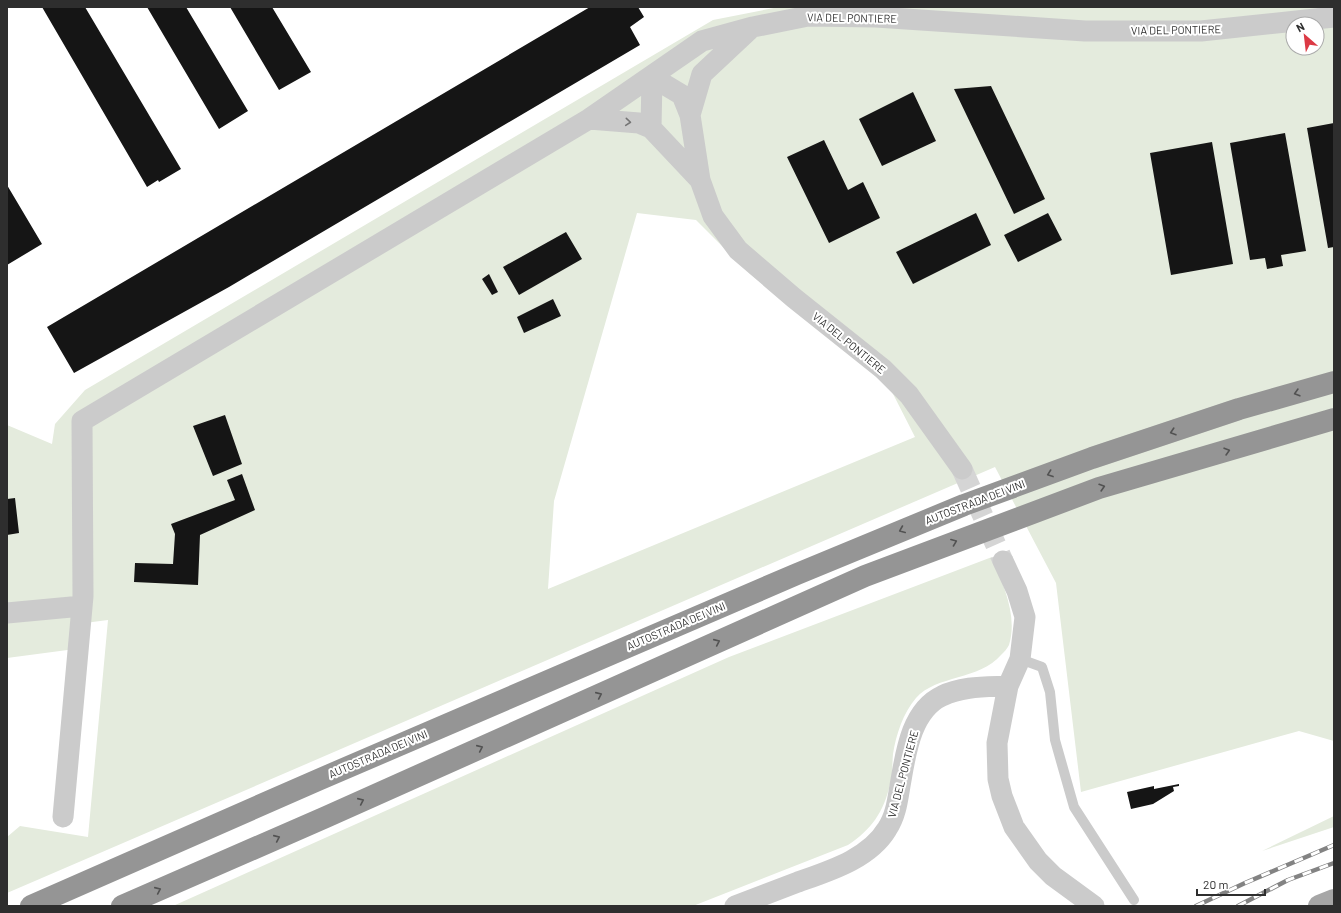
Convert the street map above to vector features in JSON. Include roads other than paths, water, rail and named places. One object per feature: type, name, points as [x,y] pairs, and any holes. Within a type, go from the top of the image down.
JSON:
[{"type":"highway","name":"AUTOSTRADA DEI VINI","points":[[31,906],[318,780],[797,574],[964,504],[1092,458],[1232,412],[1334,382]]},
{"type":"highway","points":[[122,906],[326,817],[865,576],[1099,488],[1334,419]]},
{"type":"main road","points":[[1319,906],[1334,900]]},
{"type":"street","name":"VIA DEL PONTIERE","points":[[962,469],[909,395],[883,368],[794,298],[738,250],[713,216],[700,180],[690,115],[702,74],[753,27],[808,16],[876,17],[1084,31],[1201,31],[1334,17]]},
{"type":"street","points":[[63,817],[82,606],[82,421],[589,118],[652,77],[702,41],[753,27]]},
{"type":"street","points":[[652,77],[682,95],[690,115]]},
{"type":"street","points":[[651,128],[652,77]]},
{"type":"street","points":[[589,118],[639,123],[651,128],[700,180]]},
{"type":"street","points":[[1003,561],[1017,590],[1025,618],[1020,659],[1008,686],[997,743],[996,761],[1002,796],[1014,827],[1038,861],[1053,876],[1094,906]]},
{"type":"street","points":[[7,613],[82,606]]},
{"type":"street","name":"VIA DEL PONTIERE","points":[[735,906],[839,867],[859,856],[877,841],[887,829],[895,812],[905,757],[911,735],[922,713],[931,703],[942,696],[965,689],[1008,686]]},
{"type":"lane","points":[[1020,659],[1042,667],[1050,692],[1055,740],[1074,807],[1134,900]]},
{"type":"tunnel","points":[[962,469],[1003,561]]},
{"type":"railway","points":[[1196,906],[1245,883],[1334,845]]},
{"type":"railway","points":[[1238,906],[1288,880],[1334,863]]}]
